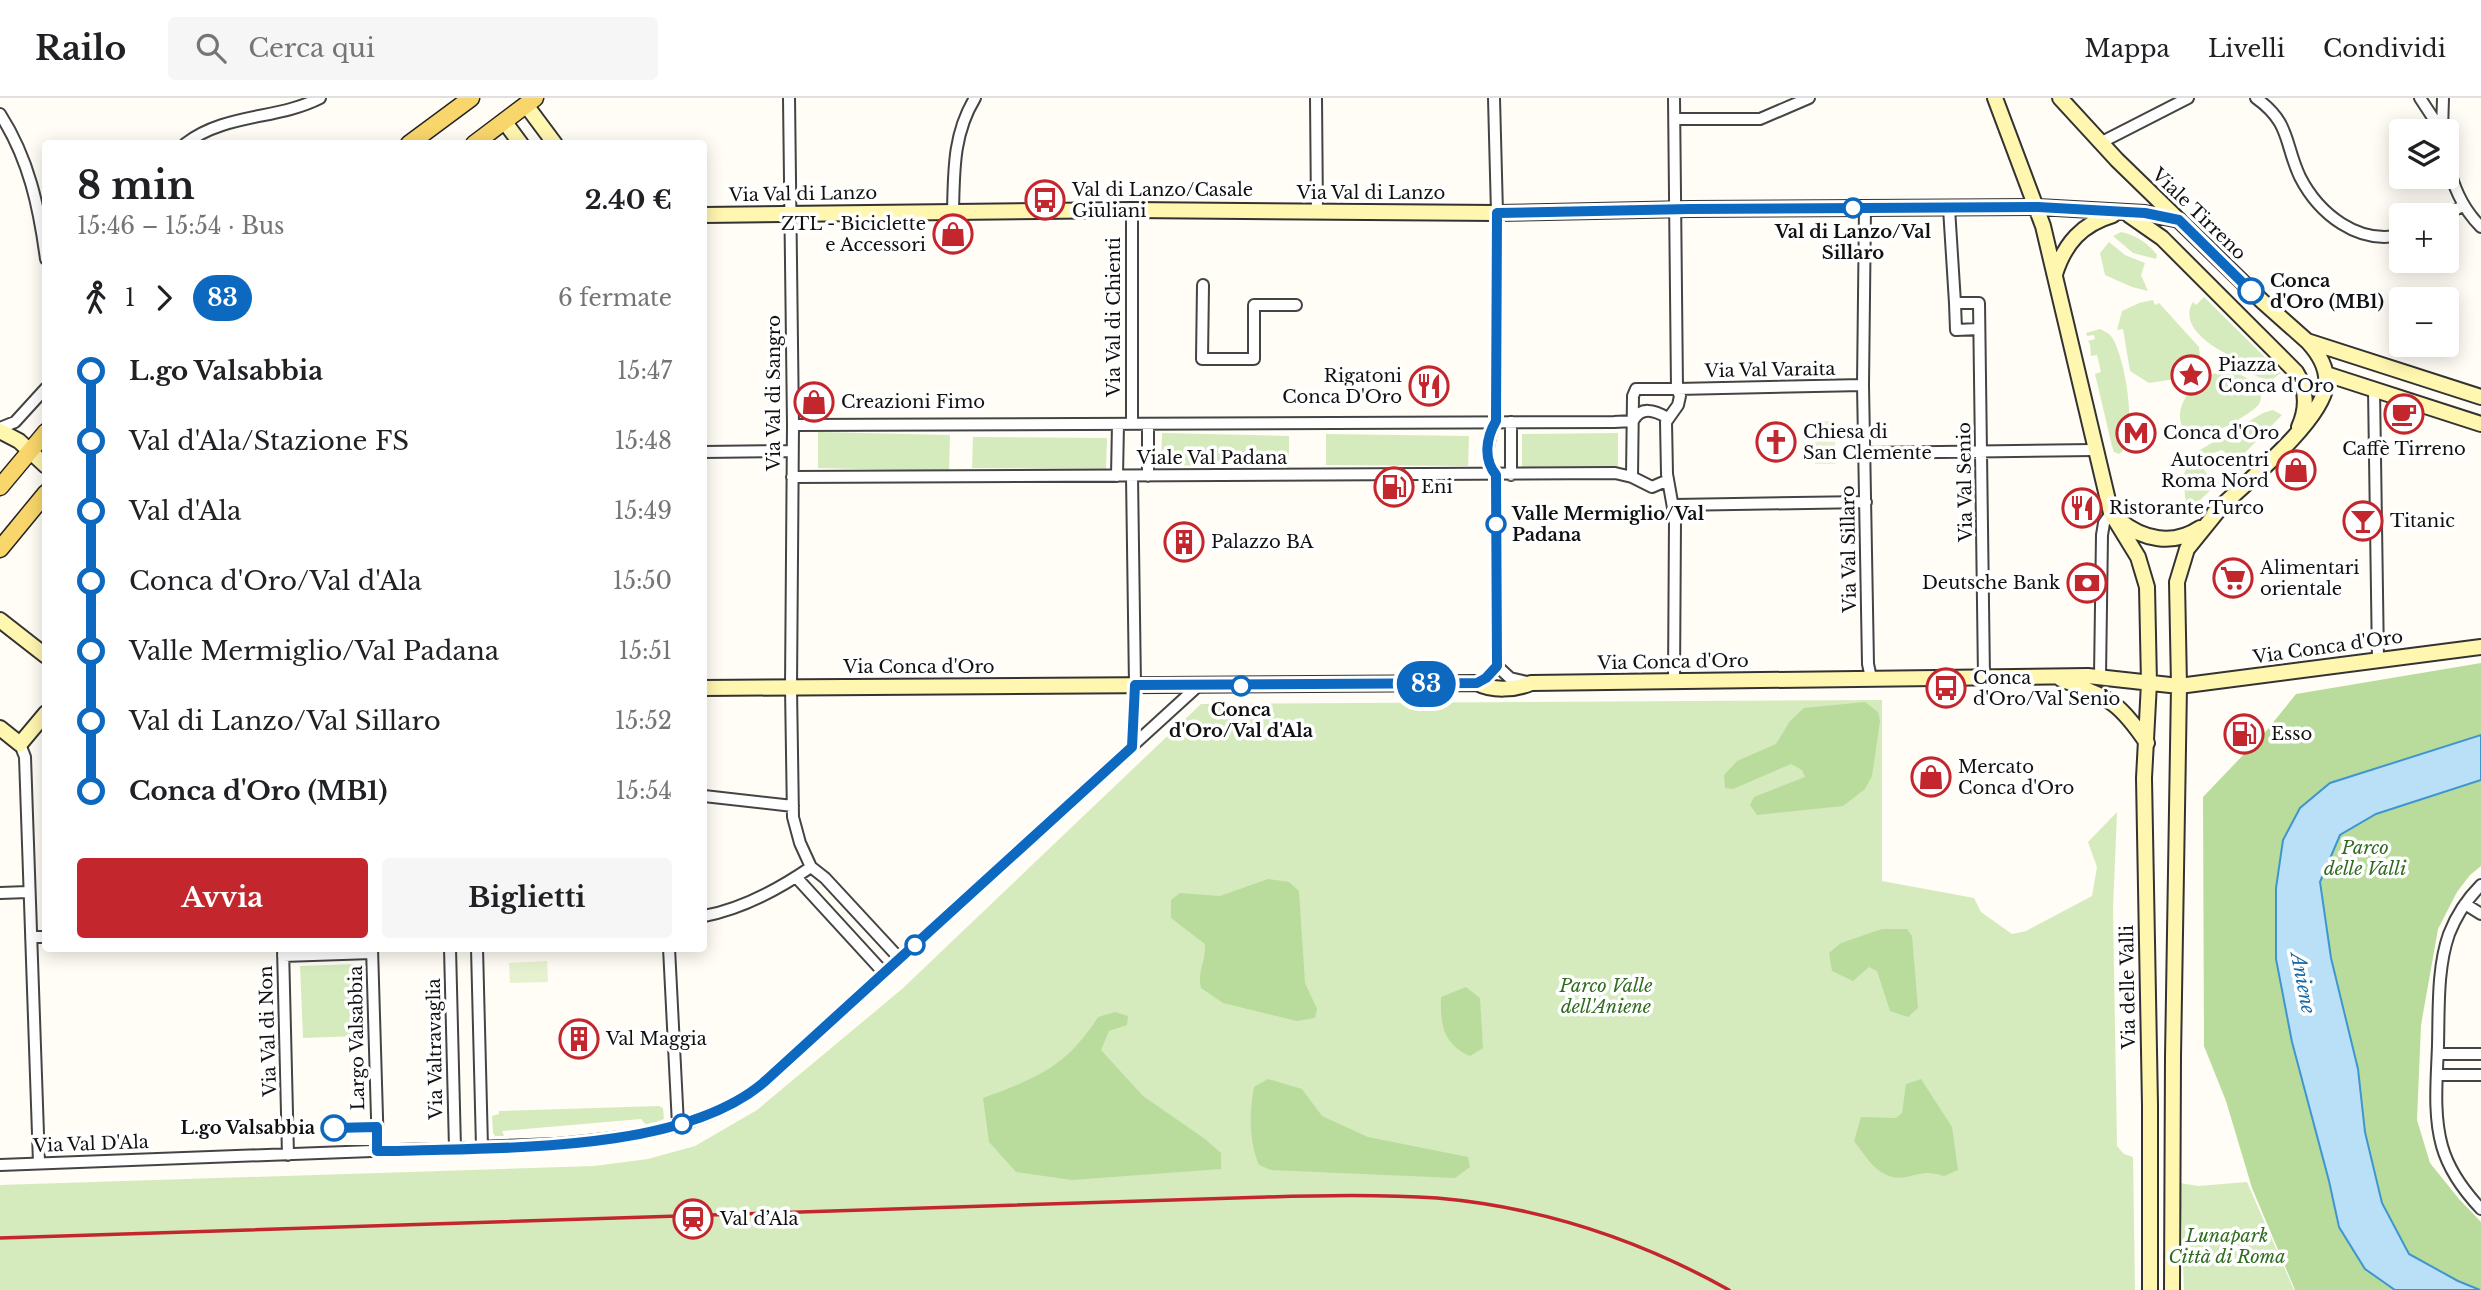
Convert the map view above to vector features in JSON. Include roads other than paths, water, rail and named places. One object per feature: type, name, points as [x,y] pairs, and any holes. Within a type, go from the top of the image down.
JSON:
[{"type":"main road","points":[[415,140],[471,98]]},
{"type":"main road","points":[[479,140],[531,102]]},
{"type":"main road","points":[[0,487],[42,436]]},
{"type":"main road","points":[[0,549],[42,498]]},
{"type":"street","points":[[193,140],[220,125],[289,110],[320,98]]},
{"type":"street","name":"Via Val di Sangro","points":[[789,98],[793,425],[793,806],[800,843],[811,867]]},
{"type":"street","points":[[953,212],[957,140],[964,117],[975,98]]},
{"type":"street","points":[[1316,98],[1317,212]]},
{"type":"street","points":[[1477,683],[1497,666],[1496,475],[1489,465],[1487,451],[1488,438],[1496,421],[1497,213],[1494,98]]},
{"type":"street","points":[[1674,98],[1677,389],[1680,401],[1668,418],[1668,480],[1674,505],[1674,681]]},
{"type":"street","points":[[1675,119],[1760,119],[1809,98]]},
{"type":"street","points":[[1995,98],[2038,207],[2111,513],[2138,557],[2145,577],[2149,683],[2179,686]]},
{"type":"street","name":"Viale Tirreno","points":[[2060,98],[2100,143],[2262,301],[2307,341],[2481,397]]},
{"type":"street","points":[[2100,143],[2188,98]]},
{"type":"street","points":[[2256,98],[2280,121],[2302,180],[2329,215],[2344,226],[2368,236],[2389,237]]},
{"type":"street","points":[[2420,98],[2434,119]]},
{"type":"street","points":[[2443,119],[2444,98]]},
{"type":"street","points":[[531,102],[553,140]]},
{"type":"street","points":[[0,114],[16,140],[29,172],[42,234]]},
{"type":"street","points":[[504,121],[518,140]]},
{"type":"street","points":[[2455,189],[2467,211],[2481,227]]},
{"type":"street","name":"Via Val di Lanzo","points":[[707,215],[1132,210],[1497,213],[2038,207],[2145,213],[2179,220]]},
{"type":"street","name":"Via Val Sillaro","points":[[1866,208],[1863,385],[1868,664],[1871,678]]},
{"type":"street","points":[[1949,208],[1956,330],[1979,329]]},
{"type":"street","points":[[2459,212],[2481,209]]},
{"type":"street","name":"Via Val di Chienti","points":[[1132,210],[1132,424]]},
{"type":"street","points":[[2055,274],[2063,253],[2078,233],[2096,220],[2125,213],[2162,237],[2296,372],[2302,383],[2305,403],[2302,421],[2295,435]]},
{"type":"street","points":[[1203,285],[1202,359],[1254,359],[1254,305],[1296,305]]},
{"type":"street","name":"Via Val Senio","points":[[1955,303],[1979,303],[1984,677]]},
{"type":"street","points":[[2111,513],[2141,535],[2171,539],[2194,531],[2295,435],[2322,399],[2326,374],[2320,357],[2307,341]]},
{"type":"street","points":[[2326,374],[2481,424]]},
{"type":"street","name":"Via Val Varaita","points":[[1633,421],[1633,396],[1636,389],[1863,385]]},
{"type":"street","points":[[2374,389],[2378,660]]},
{"type":"street","points":[[42,392],[15,422],[0,430],[30,450],[42,462]]},
{"type":"street","name":"Viale Val Padana","points":[[793,425],[1633,421],[1636,415],[1645,410],[1668,418]]},
{"type":"street","points":[[1632,477],[1633,421]]},
{"type":"street","points":[[1511,422],[1511,475]]},
{"type":"street","points":[[1117,476],[1118,424]]},
{"type":"street","points":[[1148,424],[1148,476]]},
{"type":"street","points":[[1865,453],[2094,450]]},
{"type":"street","points":[[707,452],[792,451]]},
{"type":"street","name":"Viale Val Padana","points":[[792,477],[1615,473],[1652,486],[1668,480]]},
{"type":"street","points":[[1132,476],[1135,685],[1132,747]]},
{"type":"street","points":[[1674,505],[1866,502]]},
{"type":"street","points":[[2172,1290],[2179,571],[2186,549],[2221,507]]},
{"type":"street","points":[[2100,676],[2102,535],[2104,523],[2111,513]]},
{"type":"street","points":[[0,620],[42,653]]},
{"type":"street","name":"Via Conca d'Oro","points":[[2179,686],[2481,647]]},
{"type":"street","points":[[1497,666],[1510,678],[1531,683]]},
{"type":"street","name":"Via Conca d'Oro","points":[[707,688],[1477,683],[1496,688],[1522,687],[1531,683],[2100,676],[2149,683]]},
{"type":"street","points":[[2057,678],[2113,702],[2129,718],[2147,743]]},
{"type":"street","name":"Via delle Valli","points":[[2149,683],[2144,788],[2150,1105],[2150,1290]]},
{"type":"street","name":"Via Val D'Ala","points":[[0,1165],[482,1147],[609,1139],[678,1125],[722,1110],[755,1090],[1198,686]]},
{"type":"street","points":[[20,744],[42,718]]},
{"type":"street","points":[[0,728],[20,744],[25,757],[38,1163]]},
{"type":"street","points":[[707,796],[793,806]]},
{"type":"street","points":[[707,914],[729,910],[811,867],[825,878],[900,959]]},
{"type":"street","points":[[796,877],[884,973]]},
{"type":"street","points":[[2481,885],[2465,904],[2452,928],[2445,950],[2441,978],[2437,1075],[2437,1119],[2445,1154],[2459,1183],[2481,1209]]},
{"type":"street","points":[[0,893],[28,892]]},
{"type":"street","points":[[2465,904],[2481,914]]},
{"type":"street","points":[[31,937],[42,937]]},
{"type":"street","name":"Via Val di Non","points":[[283,952],[288,1155]]},
{"type":"street","name":"Largo Valsabbia","points":[[372,952],[377,1151]]},
{"type":"street","name":"Via Valtravaglia","points":[[450,952],[455,1148]]},
{"type":"street","points":[[477,952],[482,1147]]},
{"type":"street","points":[[669,952],[678,1125]]},
{"type":"street","points":[[2438,1054],[2481,1054]]},
{"type":"street","points":[[2437,1075],[2481,1075]]},
{"type":"water","name":"Aniene","points":[[2481,735],[2481,780],[2376,814],[2340,835],[2320,882],[2331,958],[2358,1069],[2365,1132],[2382,1203],[2409,1254],[2480,1290],[2395,1290],[2365,1269],[2339,1227],[2292,1042],[2276,959],[2276,888],[2283,840],[2300,808],[2330,783]]},
{"type":"railway","points":[[0,1238],[1288,1196],[1395,1196],[1475,1202],[1551,1218],[1625,1241],[1729,1290]]},
{"type":"place","name":"Val di Lanzo/Casale Giuliani","points":[[1045,200]]},
{"type":"place","name":"Val di Lanzo/Val Sillaro","points":[[1853,208]]},
{"type":"place","name":"ZTL - Biciclette e Accessori","points":[[953,234]]},
{"type":"place","name":"Conca d'Oro (MB1)","points":[[2251,291]]},
{"type":"place","name":"Piazza Conca d'Oro","points":[[2191,375]]},
{"type":"place","name":"Rigatoni Conca D'Oro","points":[[1429,386]]},
{"type":"place","name":"Creazioni Fimo","points":[[814,402]]},
{"type":"place","name":"Caffè Tirreno","points":[[2404,414]]},
{"type":"place","name":"Conca d'Oro","points":[[2136,433]]},
{"type":"place","name":"Chiesa di San Clemente","points":[[1776,442]]},
{"type":"place","name":"Autocentri Roma Nord","points":[[2296,470]]},
{"type":"place","name":"Eni","points":[[1394,487]]},
{"type":"place","name":"Ristorante Turco","points":[[2082,508]]},
{"type":"place","name":"Titanic","points":[[2363,521]]},
{"type":"place","name":"Valle Mermiglio/Val Padana","points":[[1496,524]]},
{"type":"place","name":"Palazzo BA","points":[[1184,542]]},
{"type":"place","name":"Alimentari orientale","points":[[2233,578]]},
{"type":"place","name":"Deutsche Bank","points":[[2087,583]]},
{"type":"place","name":"Conca d'Oro/Val d'Ala","points":[[1241,686]]},
{"type":"place","name":"Conca d'Oro/Val Senio","points":[[1946,688]]},
{"type":"place","name":"Esso","points":[[2244,734]]},
{"type":"place","name":"Mercato Conca d'Oro","points":[[1931,777]]},
{"type":"place","name":"Val Maggia","points":[[579,1039]]},
{"type":"place","name":"L.go Valsabbia","points":[[334,1128]]},
{"type":"place","name":"Val d’Ala","points":[[693,1219]]},
{"type":"park label","name":"Parco delle Valli","points":[[2365,858]]},
{"type":"park label","name":"Parco Valle dell'Aniene","points":[[1606,996]]},
{"type":"park label","name":"Lunapark Città di Roma","points":[[2227,1246]]}]
